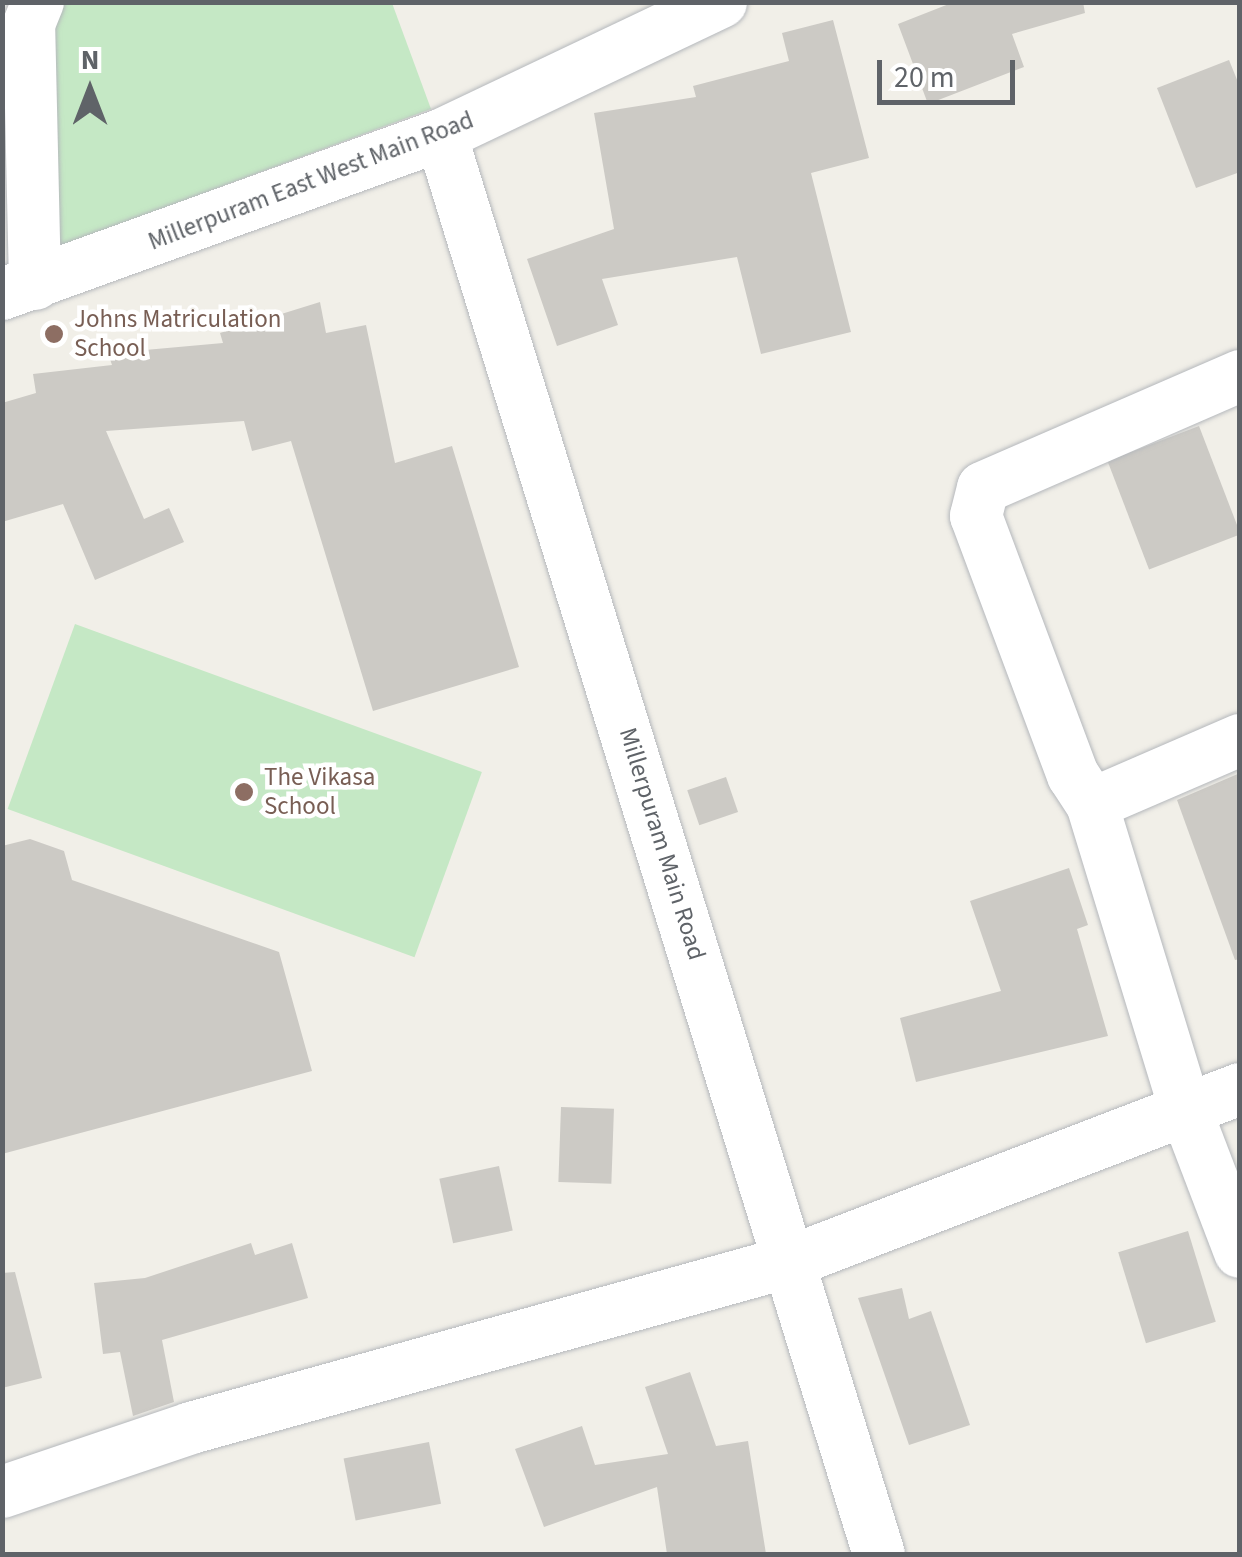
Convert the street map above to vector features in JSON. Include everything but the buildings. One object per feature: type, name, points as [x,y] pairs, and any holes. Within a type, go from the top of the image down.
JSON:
[{"type":"street","points":[[19,289],[29,24],[38,2]]},
{"type":"street","name":"Millerpuram East West Main Road","points":[[19,289],[441,135],[722,2]]},
{"type":"street","name":"Millerpuram Main Road","points":[[441,135],[879,1554]]},
{"type":"street","points":[[1240,376],[983,488],[976,516],[1072,776],[1092,804],[1185,1108],[1240,1252]]},
{"type":"street","points":[[1092,804],[1240,740]]},
{"type":"street","points":[[2,1492],[191,1428],[792,1262],[1240,1090]]},
{"type":"green space","points":[[58,3],[392,3],[431,109],[56,248],[48,27]]},
{"type":"green space","points":[[75,624],[482,772],[415,957],[8,809]]},
{"type":"place","name":"Johns Matriculation School","points":[[54,334]]},
{"type":"place","name":"The Vikasa School","points":[[244,792]]}]
